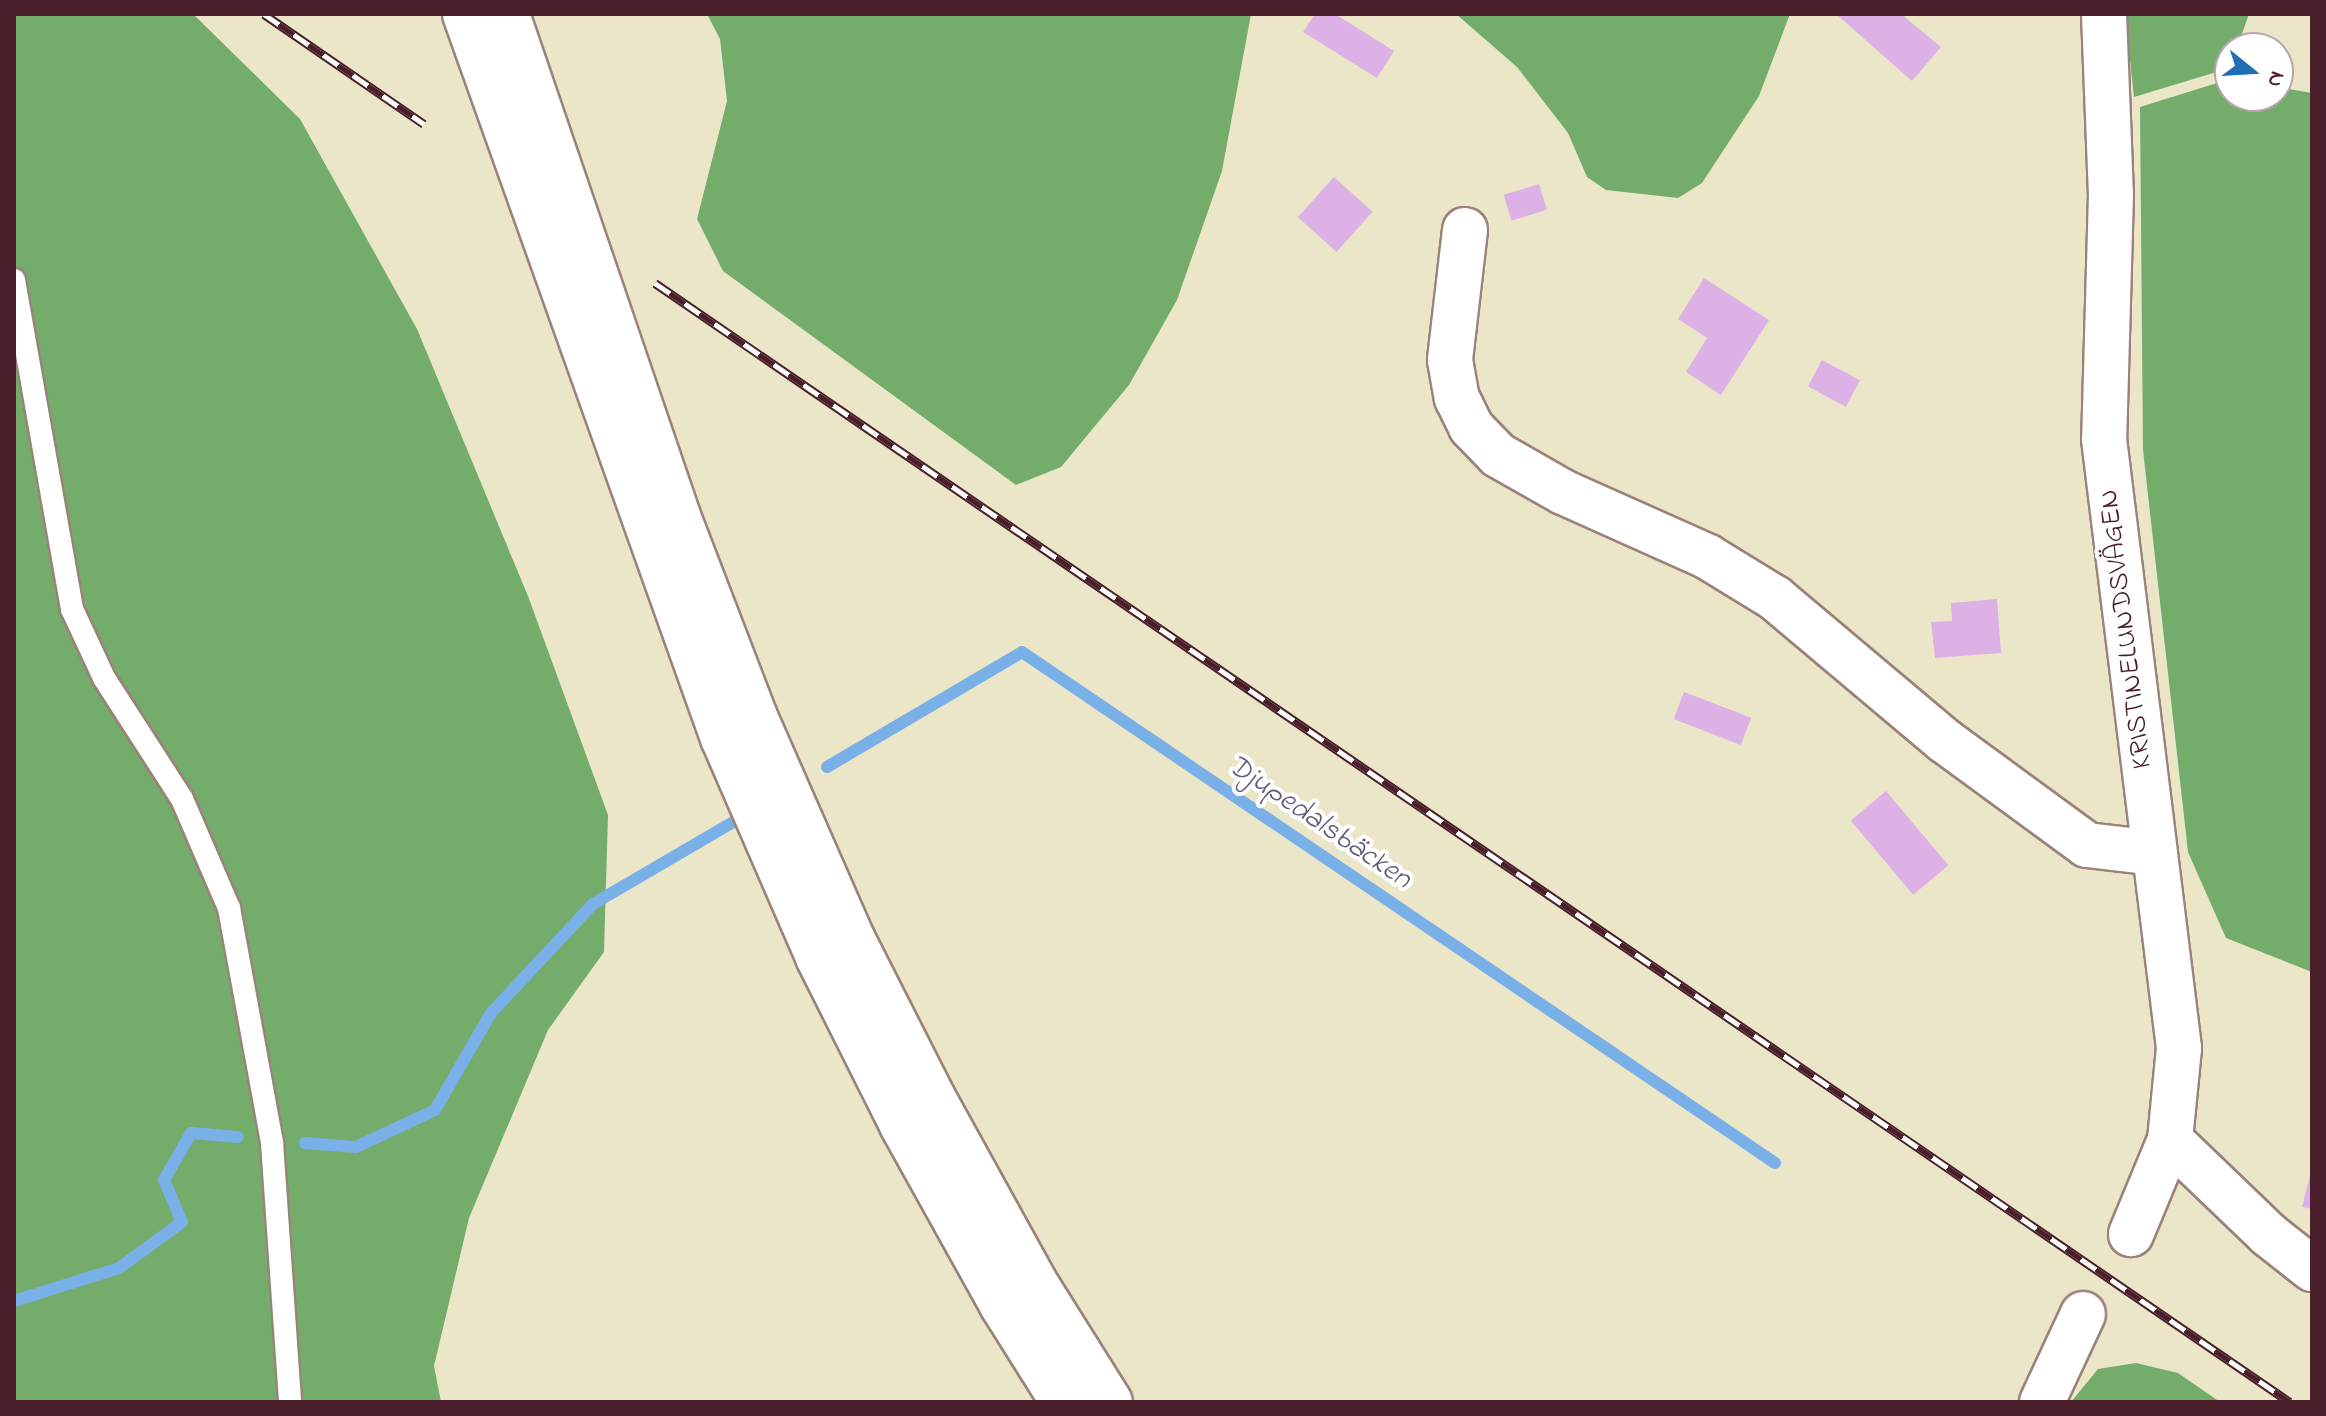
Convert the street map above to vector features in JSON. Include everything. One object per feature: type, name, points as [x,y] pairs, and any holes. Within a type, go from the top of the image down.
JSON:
[{"type":"main road","points":[[465,14],[648,538],[743,784],[818,957],[902,1125],[1002,1305],[1063,1402]]},
{"type":"main road","points":[[507,14],[679,519],[755,717],[853,940],[932,1096],[1034,1281],[1110,1402]]},
{"type":"main road","name":"KRISTINELUNDSVÄGEN","points":[[2104,14],[2111,194],[2104,439],[2179,1048],[2170,1140],[2131,1234]]},
{"type":"main road","points":[[1465,230],[1450,360],[1464,413],[1498,455],[1563,492],[1708,557],[1775,598],[1945,741],[2087,845],[2155,853]]},
{"type":"main road","points":[[2170,1140],[2269,1235],[2312,1269]]},
{"type":"main road","points":[[2042,1402],[2083,1314]]},
{"type":"lane","points":[[14,280],[72,609],[104,678],[182,799],[229,908],[272,1143],[290,1402]]},
{"type":"green space","points":[[14,14],[193,14],[300,119],[417,329],[528,596],[608,815],[604,952],[548,1030],[469,1218],[434,1366],[441,1402],[14,1402]]},
{"type":"green space","points":[[707,14],[1251,14],[1222,171],[1177,300],[1129,385],[1061,467],[1016,485],[723,271],[697,219],[727,101],[720,39]]},
{"type":"green space","points":[[1456,14],[1790,14],[1759,96],[1702,183],[1678,198],[1606,190],[1587,177],[1568,133],[1517,67]]},
{"type":"green space","points":[[2125,14],[2249,14],[2243,32],[2214,32],[2214,73],[2134,97]]},
{"type":"green space","points":[[2214,84],[2214,112],[2294,112],[2294,90],[2312,93],[2312,972],[2226,938],[2188,852],[2143,450],[2140,107]]},
{"type":"green space","points":[[2136,1363],[2178,1373],[2220,1402],[2071,1402],[2098,1369]]},
{"type":"building","points":[[1315,14],[1335,14],[1394,51],[1377,78],[1303,32]]},
{"type":"building","points":[[1836,14],[1901,14],[1941,47],[1912,81]]},
{"type":"building","points":[[1334,177],[1373,212],[1337,252],[1298,217]]},
{"type":"building","points":[[1539,184],[1547,210],[1512,221],[1504,195]]},
{"type":"building","points":[[1704,278],[1769,320],[1721,395],[1686,372],[1707,338],[1678,319]]},
{"type":"building","points":[[1822,360],[1860,380],[1846,407],[1808,386]]},
{"type":"building","points":[[1997,599],[2001,653],[1935,658],[1931,622],[1952,621],[1951,603]]},
{"type":"building","points":[[1684,692],[1751,718],[1741,745],[1674,719]]},
{"type":"building","points":[[1886,791],[1948,865],[1913,895],[1851,821]]},
{"type":"building","points":[[2312,1171],[2312,1209],[2302,1207]]},
{"type":"waterway","name":"Djupedalsbäcken","points":[[827,767],[1022,652],[1775,1163]]},
{"type":"waterway","name":"Djupedalsbäcken","points":[[305,1143],[356,1147],[435,1110],[491,1013],[593,904],[749,813]]},
{"type":"waterway","name":"Djupedalsbäcken","points":[[14,1301],[119,1268],[182,1222],[164,1180],[191,1133],[238,1137]]},
{"type":"railway","points":[[264,14],[424,124]]},
{"type":"railway","points":[[655,283],[2290,1402]]}]
